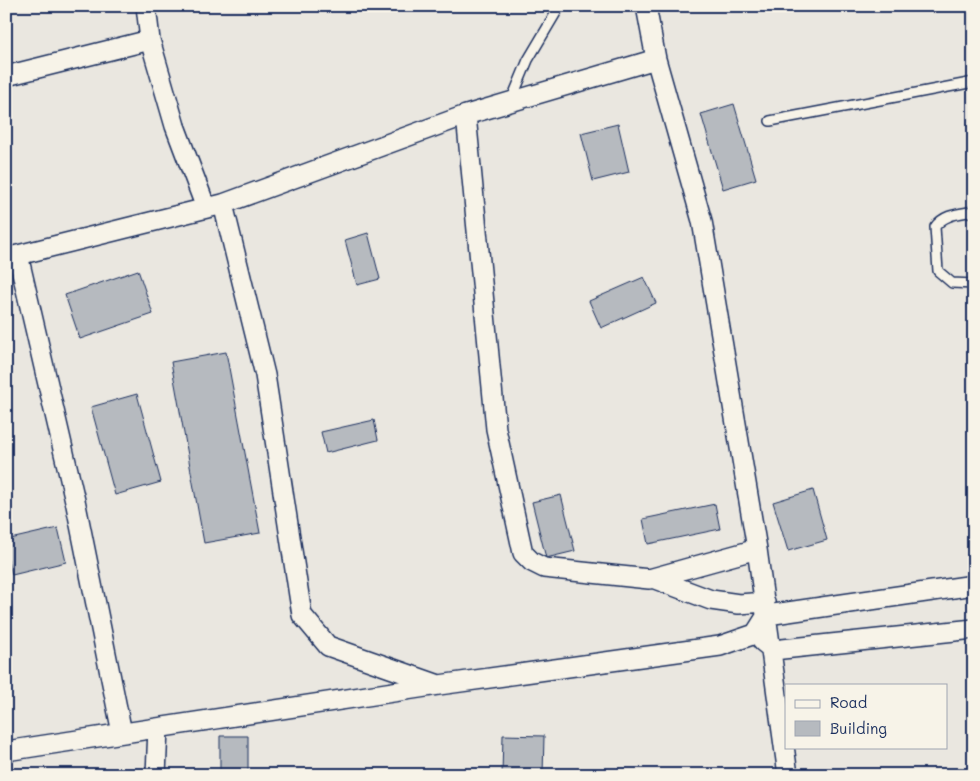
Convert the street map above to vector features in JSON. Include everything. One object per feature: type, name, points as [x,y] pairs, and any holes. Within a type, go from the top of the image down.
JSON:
[{"type":"street","points":[[146,6],[150,40],[175,126],[215,206],[265,375],[302,615],[328,646],[439,686]]},
{"type":"street","points":[[646,6],[656,59],[702,221],[757,549],[788,775]]},
{"type":"street","points":[[6,76],[150,40]]},
{"type":"street","points":[[122,733],[76,505],[12,256],[215,206],[466,115],[656,59]]},
{"type":"street","points":[[466,115],[496,429],[523,553],[532,562],[544,568],[655,578],[711,600],[766,608],[974,585]]},
{"type":"street","points":[[655,578],[757,549]]},
{"type":"street","points":[[6,750],[720,646],[755,634],[766,608]]},
{"type":"street","points":[[755,634],[772,650],[974,629]]},
{"type":"street","points":[[156,775],[158,728]]},
{"type":"lane","points":[[510,102],[528,60],[560,6]]},
{"type":"lane","points":[[770,121],[974,82]]},
{"type":"lane","points":[[974,211],[946,216],[935,227],[938,271],[952,283],[974,284]]},
{"type":"building","points":[[734,104],[756,179],[723,189],[701,114]]},
{"type":"building","points":[[618,124],[629,172],[593,181],[581,133]]},
{"type":"building","points":[[368,233],[380,279],[357,285],[345,240]]},
{"type":"building","points":[[138,270],[153,314],[80,339],[65,295]]},
{"type":"building","points":[[644,277],[656,303],[601,328],[589,301]]},
{"type":"building","points":[[226,352],[260,533],[204,543],[171,362]]},
{"type":"building","points":[[137,394],[161,482],[115,495],[91,407]]},
{"type":"building","points":[[374,420],[378,440],[326,453],[321,432]]},
{"type":"building","points":[[813,490],[827,540],[788,551],[773,502]]},
{"type":"building","points":[[561,495],[575,551],[546,558],[532,502]]},
{"type":"building","points":[[715,504],[720,529],[648,544],[643,519]]},
{"type":"building","points":[[58,528],[66,562],[12,575],[6,552],[6,540]]},
{"type":"building","points":[[503,735],[544,736],[543,775],[502,775]]},
{"type":"building","points":[[220,736],[248,736],[248,775],[220,775]]}]
